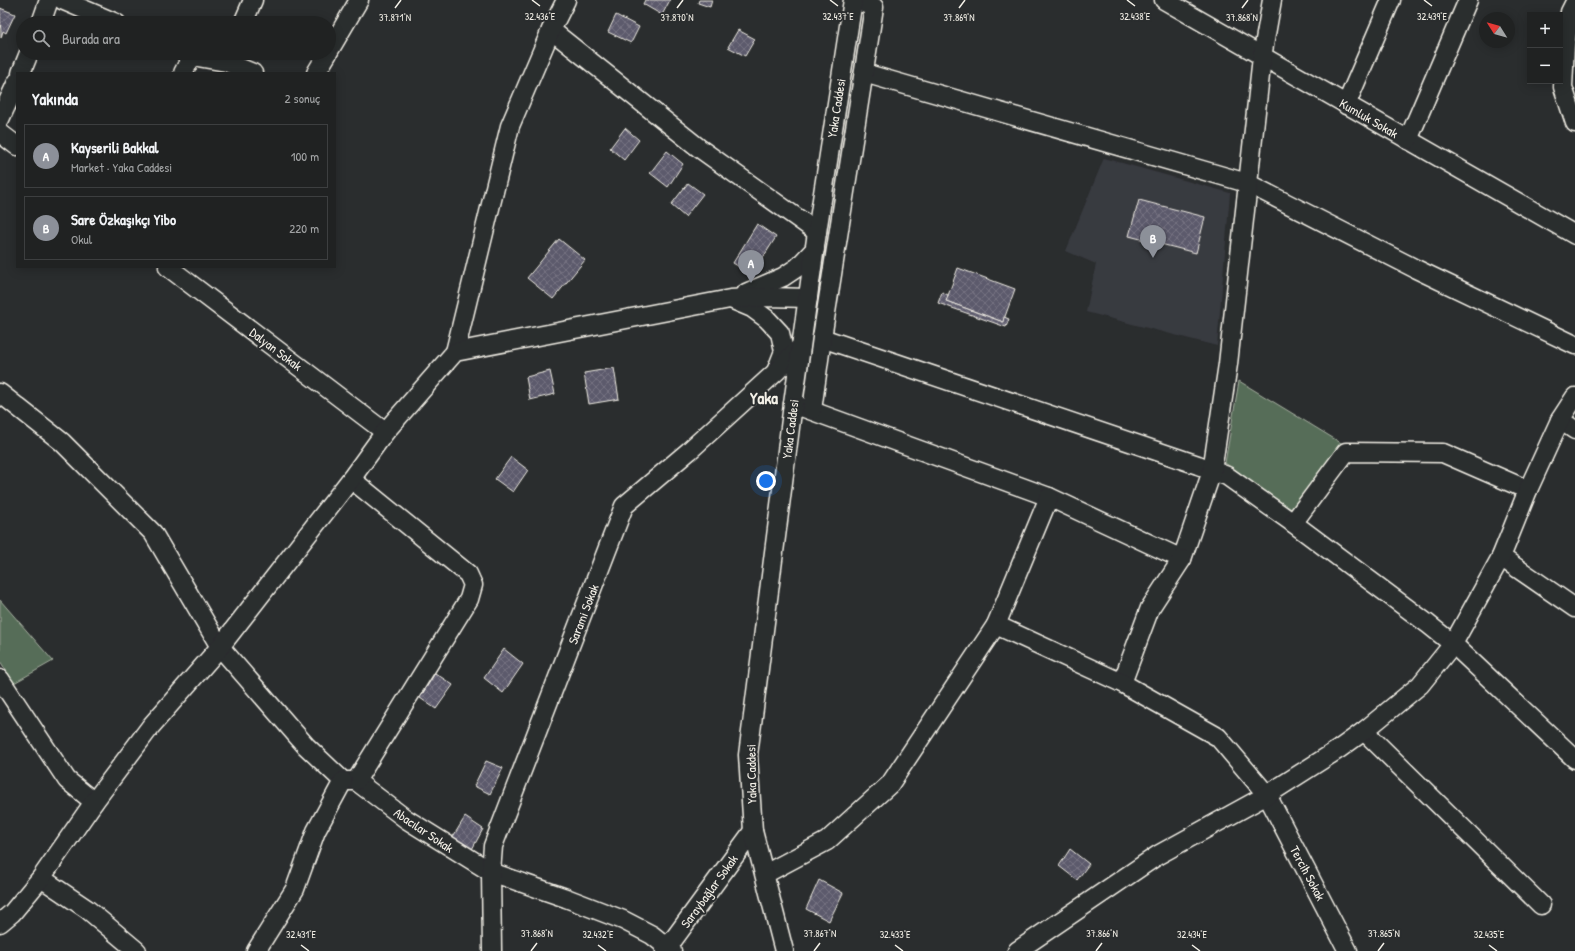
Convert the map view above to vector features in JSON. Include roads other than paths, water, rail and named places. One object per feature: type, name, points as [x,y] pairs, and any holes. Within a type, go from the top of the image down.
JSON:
[{"type":"street","points":[[43,16],[49,0]]},
{"type":"street","points":[[62,0],[100,16]]},
{"type":"street","points":[[246,16],[253,0]]},
{"type":"street","points":[[336,39],[360,0]]},
{"type":"street","points":[[0,923],[12,913],[41,878],[94,802],[151,726],[220,647],[351,479],[385,432],[455,352],[510,126],[551,30],[566,0]]},
{"type":"street","points":[[812,410],[874,7],[854,0]]},
{"type":"street","name":"Yaka Caddesi","points":[[784,951],[753,831],[748,755],[801,346],[816,240],[854,0]]},
{"type":"street","name":"Kumluk Sokak","points":[[1164,0],[1575,235]]},
{"type":"street","points":[[1122,682],[1150,608],[1182,559],[1212,470],[1228,364],[1262,57],[1272,0]]},
{"type":"street","points":[[1346,105],[1391,0]]},
{"type":"street","points":[[1408,140],[1468,0]]},
{"type":"street","points":[[1575,2],[1570,12],[1565,46],[1563,87],[1575,123]]},
{"type":"street","points":[[551,30],[816,240],[798,267],[784,277],[730,299]]},
{"type":"street","points":[[21,72],[26,60]]},
{"type":"street","points":[[183,72],[187,60]]},
{"type":"street","points":[[231,60],[251,72]]},
{"type":"street","points":[[317,72],[323,60]]},
{"type":"street","points":[[864,73],[1247,183],[1416,269],[1575,345]]},
{"type":"street","points":[[0,119],[16,84]]},
{"type":"street","points":[[0,133],[16,145]]},
{"type":"street","name":"Dalyan Sokak","points":[[169,268],[385,432]]},
{"type":"street","points":[[455,352],[730,299],[768,297],[808,298]]},
{"type":"street","points":[[730,299],[752,308],[767,319],[780,333],[784,351],[777,371]]},
{"type":"street","points":[[822,338],[1227,476],[1293,523],[1453,644],[1575,758]]},
{"type":"street","name":"Sarami Sokak","points":[[492,951],[491,872],[493,846],[624,506],[689,451],[777,371],[801,346]]},
{"type":"street","name":"Abacılar Sokak","points":[[0,393],[62,442],[153,533],[220,647],[306,746],[349,781],[406,819],[491,872],[623,920],[652,935],[668,950]]},
{"type":"street","points":[[1017,951],[1158,855],[1267,796],[1364,731],[1420,685],[1453,644],[1501,557],[1528,490],[1568,425],[1575,397]]},
{"type":"street","points":[[793,404],[1049,497],[1182,559]]},
{"type":"street","points":[[0,408],[21,410]]},
{"type":"street","points":[[1293,523],[1346,452],[1443,452],[1528,490]]},
{"type":"street","points":[[256,951],[295,888],[316,831],[469,599],[473,585],[468,574],[351,479]]},
{"type":"street","points":[[765,874],[827,841],[890,784],[996,625],[1049,497]]},
{"type":"street","points":[[1501,557],[1575,608]]},
{"type":"street","name":"Tercih Sokak","points":[[996,625],[1122,682],[1218,737],[1267,796],[1348,951]]},
{"type":"street","points":[[2,685],[68,780],[94,802]]},
{"type":"street","points":[[1364,731],[1541,905]]},
{"type":"street","name":"Saraybağlar Sokak","points":[[668,950],[753,831]]},
{"type":"street","points":[[41,878],[87,910],[137,951]]},
{"type":"place","name":"Sare Özkaşıkçı Yibo","points":[[1153,258]]},
{"type":"place","name":"Kayserili Bakkal","points":[[751,283]]},
{"type":"district","name":"Yaka","points":[[764,397]]}]
